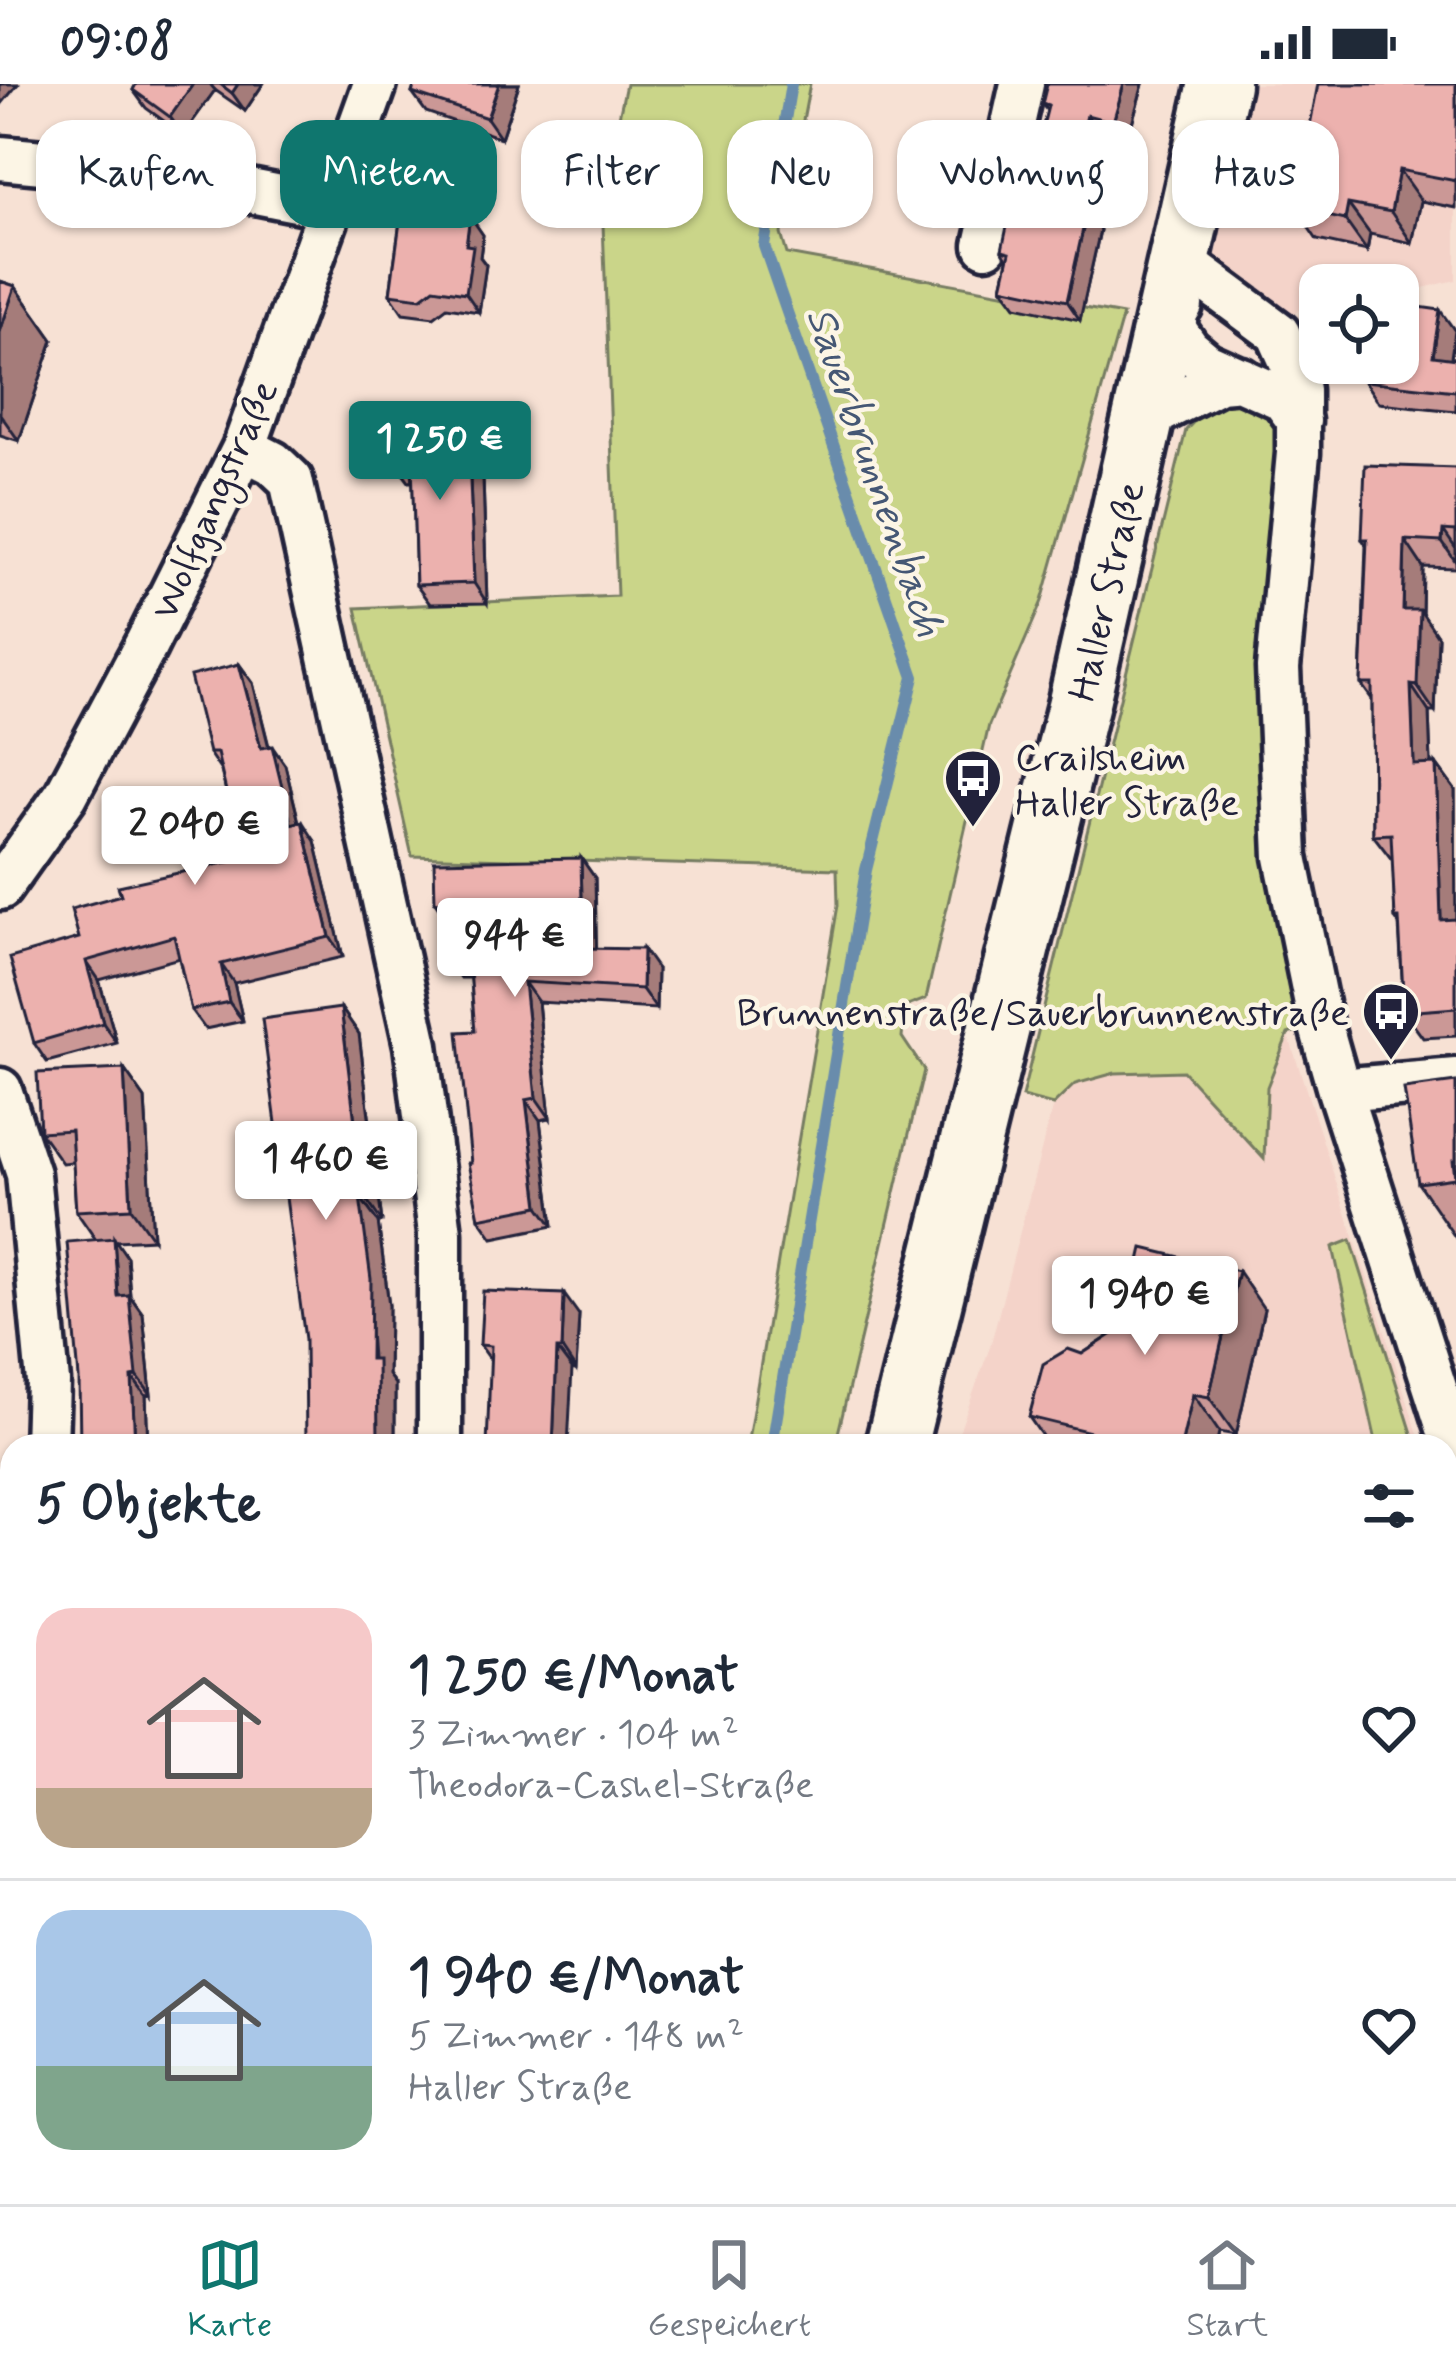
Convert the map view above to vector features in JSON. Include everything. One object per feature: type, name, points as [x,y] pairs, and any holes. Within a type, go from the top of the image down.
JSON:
[{"type":"main road","name":"Haller Straße","points":[[899,1434],[1079,702],[1219,84]]},
{"type":"street","name":"Wolfgangstraße","points":[[362,120],[375,84]]},
{"type":"street","points":[[986,245],[1022,84]]},
{"type":"street","points":[[0,158],[159,173],[280,197]]},
{"type":"street","name":"Wolfgangstraße","points":[[0,888],[66,795],[244,448],[323,228]]},
{"type":"street","points":[[1175,286],[1192,300],[1216,301],[1254,313],[1278,333],[1292,364],[1299,421],[1278,668],[1286,857],[1320,1023],[1339,1090],[1450,1434]]},
{"type":"street","points":[[1175,286],[1177,333],[1188,349],[1206,364],[1282,398],[1299,421]]},
{"type":"street","points":[[1144,419],[1219,381],[1242,379]]},
{"type":"street","points":[[244,448],[273,463],[291,480],[416,1045],[440,1233],[440,1434]]},
{"type":"street","points":[[1339,1090],[1456,1080]]},
{"type":"street","points":[[0,1090],[28,1174],[48,1382],[46,1434]]},
{"type":"shaded area","points":[[1245,84],[1456,84],[1456,280],[1419,289],[1419,264],[1299,264],[1299,309],[1278,333],[1191,303],[1209,228],[1339,228],[1339,120],[1236,120]]},
{"type":"shaded area","points":[[1288,1034],[1418,1434],[958,1434],[990,1347],[1053,1105],[1075,1084],[1115,1073],[1184,1071],[1263,1158],[1267,1087]]},
{"type":"green space","points":[[626,84],[810,84],[803,120],[727,120],[727,228],[782,228],[787,254],[1123,315],[1042,601],[989,725],[926,999],[905,1007],[902,1037],[924,1070],[838,1434],[749,1434],[838,905],[837,869],[412,856],[356,608],[617,596],[603,228],[703,228],[703,120],[618,120]]},
{"type":"green space","points":[[1264,387],[1282,398],[1278,668],[1320,1023],[1288,1034],[1267,1087],[1264,1159],[1183,1071],[1115,1073],[1075,1084],[1053,1105],[1022,1097],[1186,430],[1206,409]]},
{"type":"green space","points":[[1351,1240],[1412,1434],[1374,1434],[1333,1247]]},
{"type":"building","points":[[136,84],[193,84],[170,117],[133,90]]},
{"type":"building","points":[[415,84],[499,84],[487,118],[412,93]]},
{"type":"building","points":[[1047,84],[1124,84],[1114,120],[1087,115],[1086,120],[1044,120],[1048,106],[1042,104]]},
{"type":"building","points":[[1318,84],[1456,84],[1456,181],[1399,170],[1391,212],[1348,204],[1345,220],[1339,219],[1339,120],[1311,120]]},
{"type":"building","points":[[399,228],[468,228],[466,245],[473,246],[466,293],[434,288],[421,298],[390,294]]},
{"type":"building","points":[[1007,228],[1083,228],[1067,301],[1002,287],[1010,252],[1002,250]]},
{"type":"building","points":[[0,281],[15,286],[0,332]]},
{"type":"building","points":[[1419,307],[1440,310],[1433,356],[1456,359],[1456,391],[1392,384],[1419,384]]},
{"type":"building","points":[[468,428],[474,583],[416,585],[412,463],[395,463],[395,430]]},
{"type":"building","points":[[1365,465],[1456,468],[1456,531],[1443,530],[1442,542],[1405,540],[1403,610],[1420,610],[1417,686],[1411,685],[1414,765],[1436,764],[1441,920],[1456,919],[1456,1008],[1404,1012],[1391,834],[1373,835],[1372,684],[1361,684]]},
{"type":"building","points":[[239,664],[261,748],[272,746],[291,824],[302,821],[330,937],[221,964],[229,1002],[191,1010],[174,936],[86,961],[103,1023],[34,1043],[10,958],[79,938],[71,909],[121,895],[118,886],[242,859],[217,753],[209,753],[190,676]]},
{"type":"building","points":[[581,858],[583,948],[643,949],[642,989],[524,982],[536,1098],[526,1100],[539,1206],[479,1218],[468,1163],[458,1032],[475,1031],[469,958],[447,958],[446,901],[435,902],[434,861]]},
{"type":"building","points":[[341,1008],[364,1196],[360,1197],[371,1279],[370,1359],[377,1359],[378,1434],[306,1434],[305,1339],[262,1019]]},
{"type":"building","points":[[124,1069],[131,1208],[76,1211],[71,1130],[40,1132],[37,1073]]},
{"type":"building","points":[[1456,1082],[1455,1178],[1418,1183],[1404,1089]]},
{"type":"building","points":[[114,1238],[118,1296],[129,1295],[137,1376],[132,1377],[134,1434],[80,1434],[67,1242]]},
{"type":"building","points":[[1143,1248],[1238,1271],[1209,1397],[1193,1394],[1184,1434],[1099,1434],[1029,1417],[1043,1364],[1068,1349],[1082,1354],[1125,1326]]},
{"type":"building","points":[[483,1291],[564,1294],[553,1434],[487,1434],[491,1346],[480,1345]]},
{"type":"waterway","name":"Sauerbrunnenbach","points":[[774,1434],[866,870],[914,677],[764,246],[791,84]]},
{"type":"place","name":"Crailsheim Haller Straße","points":[[973,829]]},
{"type":"place","name":"Brunnenstraße/Sauerbrunnenstraße","points":[[1391,1062]]}]
